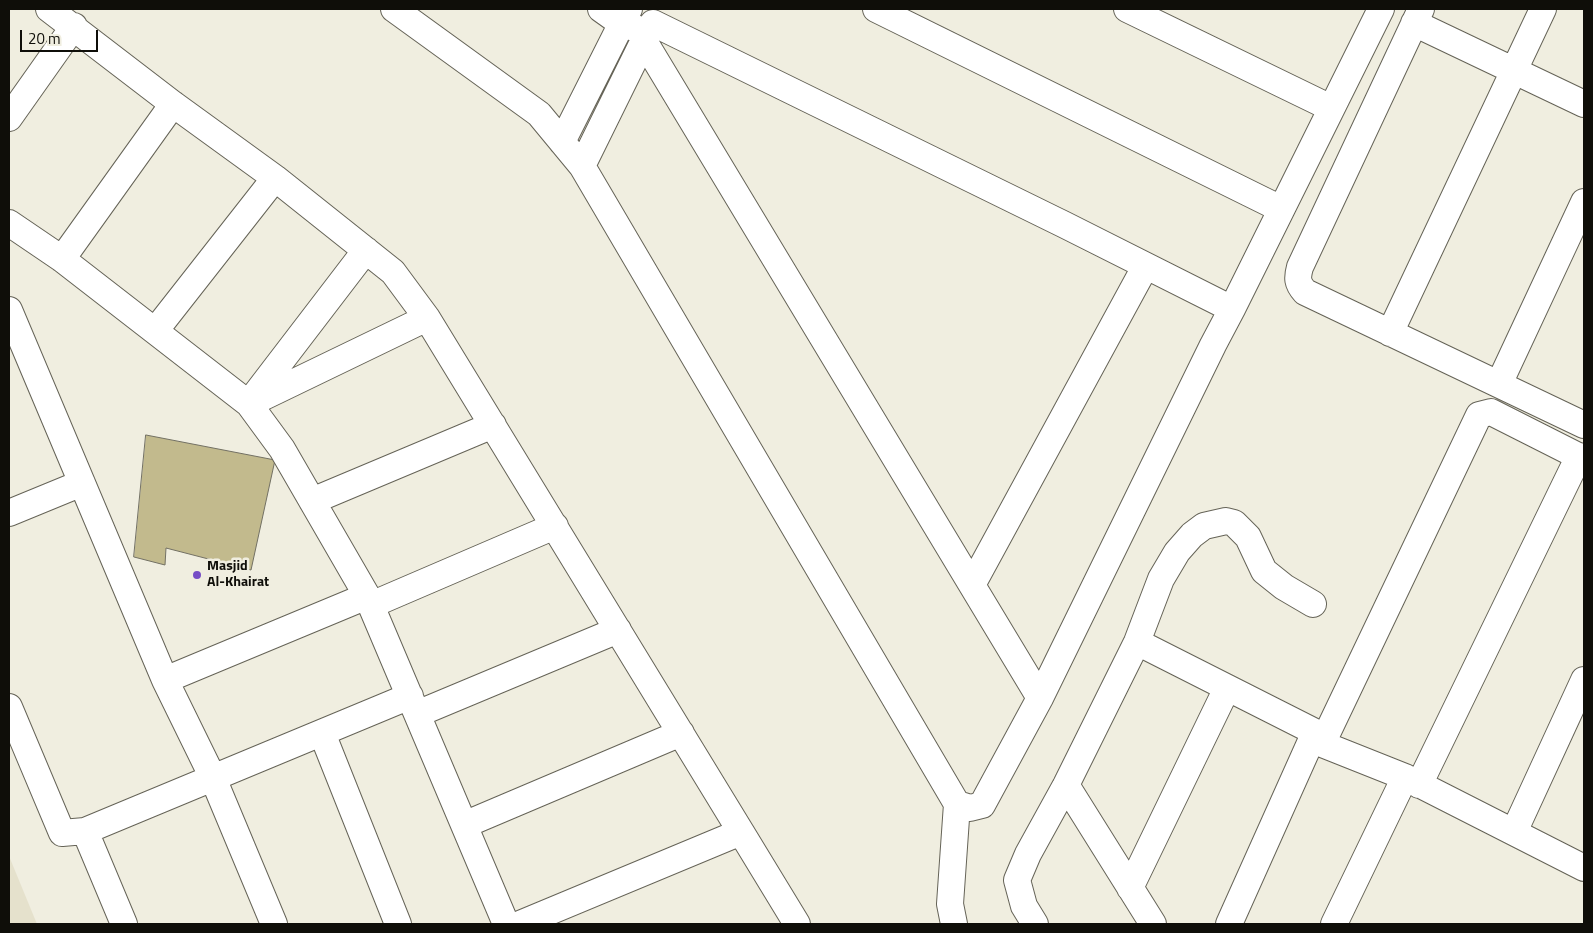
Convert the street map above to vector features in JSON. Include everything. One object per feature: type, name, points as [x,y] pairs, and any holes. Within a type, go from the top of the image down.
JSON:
[{"type":"street","points":[[50,9],[173,104],[275,178],[393,272],[427,318],[493,425],[741,832],[794,923]]},
{"type":"street","points":[[394,9],[538,114],[582,166],[958,804],[950,904],[954,924]]},
{"type":"street","points":[[601,9],[651,26],[1065,225],[1232,310]]},
{"type":"street","points":[[876,9],[1281,209]]},
{"type":"street","points":[[1127,9],[1331,108]]},
{"type":"street","points":[[1390,333],[1543,9]]},
{"type":"street","points":[[562,142],[626,16]]},
{"type":"street","points":[[958,804],[970,808],[982,805],[1040,698],[1331,108],[1398,22]]},
{"type":"street","points":[[1398,22],[1514,70],[1584,104]]},
{"type":"street","points":[[1398,22],[1300,267],[1297,278],[1300,286],[1305,292],[1499,384],[1578,441]]},
{"type":"street","points":[[9,118],[74,26]]},
{"type":"street","points":[[582,166],[651,26]]},
{"type":"street","points":[[651,26],[972,585],[1040,698]]},
{"type":"street","points":[[62,259],[173,104]]},
{"type":"street","points":[[155,330],[275,178]]},
{"type":"street","points":[[1499,384],[1584,202]]},
{"type":"street","points":[[9,223],[62,259],[249,404],[282,450],[369,600],[506,924]]},
{"type":"street","points":[[249,404],[366,250]]},
{"type":"street","points":[[972,585],[1145,266]]},
{"type":"street","points":[[9,310],[165,680],[213,778],[274,924]]},
{"type":"street","points":[[249,404],[427,318]]},
{"type":"street","points":[[1229,924],[1318,738],[1479,415],[1492,412],[1578,441]]},
{"type":"street","points":[[312,501],[493,425]]},
{"type":"street","points":[[1334,924],[1412,781],[1578,441]]},
{"type":"street","points":[[9,513],[82,483]]},
{"type":"street","points":[[1035,924],[1024,906],[1017,880],[1028,854],[1066,785],[1137,642],[1161,579],[1177,552],[1192,535],[1204,526],[1226,521],[1234,523],[1248,537],[1264,571],[1284,587],[1313,604]]},
{"type":"street","points":[[165,680],[554,526]]},
{"type":"street","points":[[9,707],[62,833],[86,831],[322,733],[414,705],[618,630]]},
{"type":"street","points":[[1137,642],[1227,688],[1318,738],[1412,781],[1584,868]]},
{"type":"street","points":[[1514,832],[1584,680]]},
{"type":"street","points":[[1130,888],[1227,688]]},
{"type":"street","points":[[322,733],[398,924]]},
{"type":"street","points":[[464,825],[681,733]]},
{"type":"street","points":[[1066,785],[1154,924]]},
{"type":"street","points":[[86,831],[124,924]]},
{"type":"street","points":[[520,924],[741,832]]},
{"type":"shaded area","points":[[9,856],[37,924],[9,924]]},
{"type":"building","points":[[146,435],[275,460],[251,570],[166,548],[165,565],[134,557]]},
{"type":"place","name":"Masjid Al-Khairat","points":[[197,575]]}]
